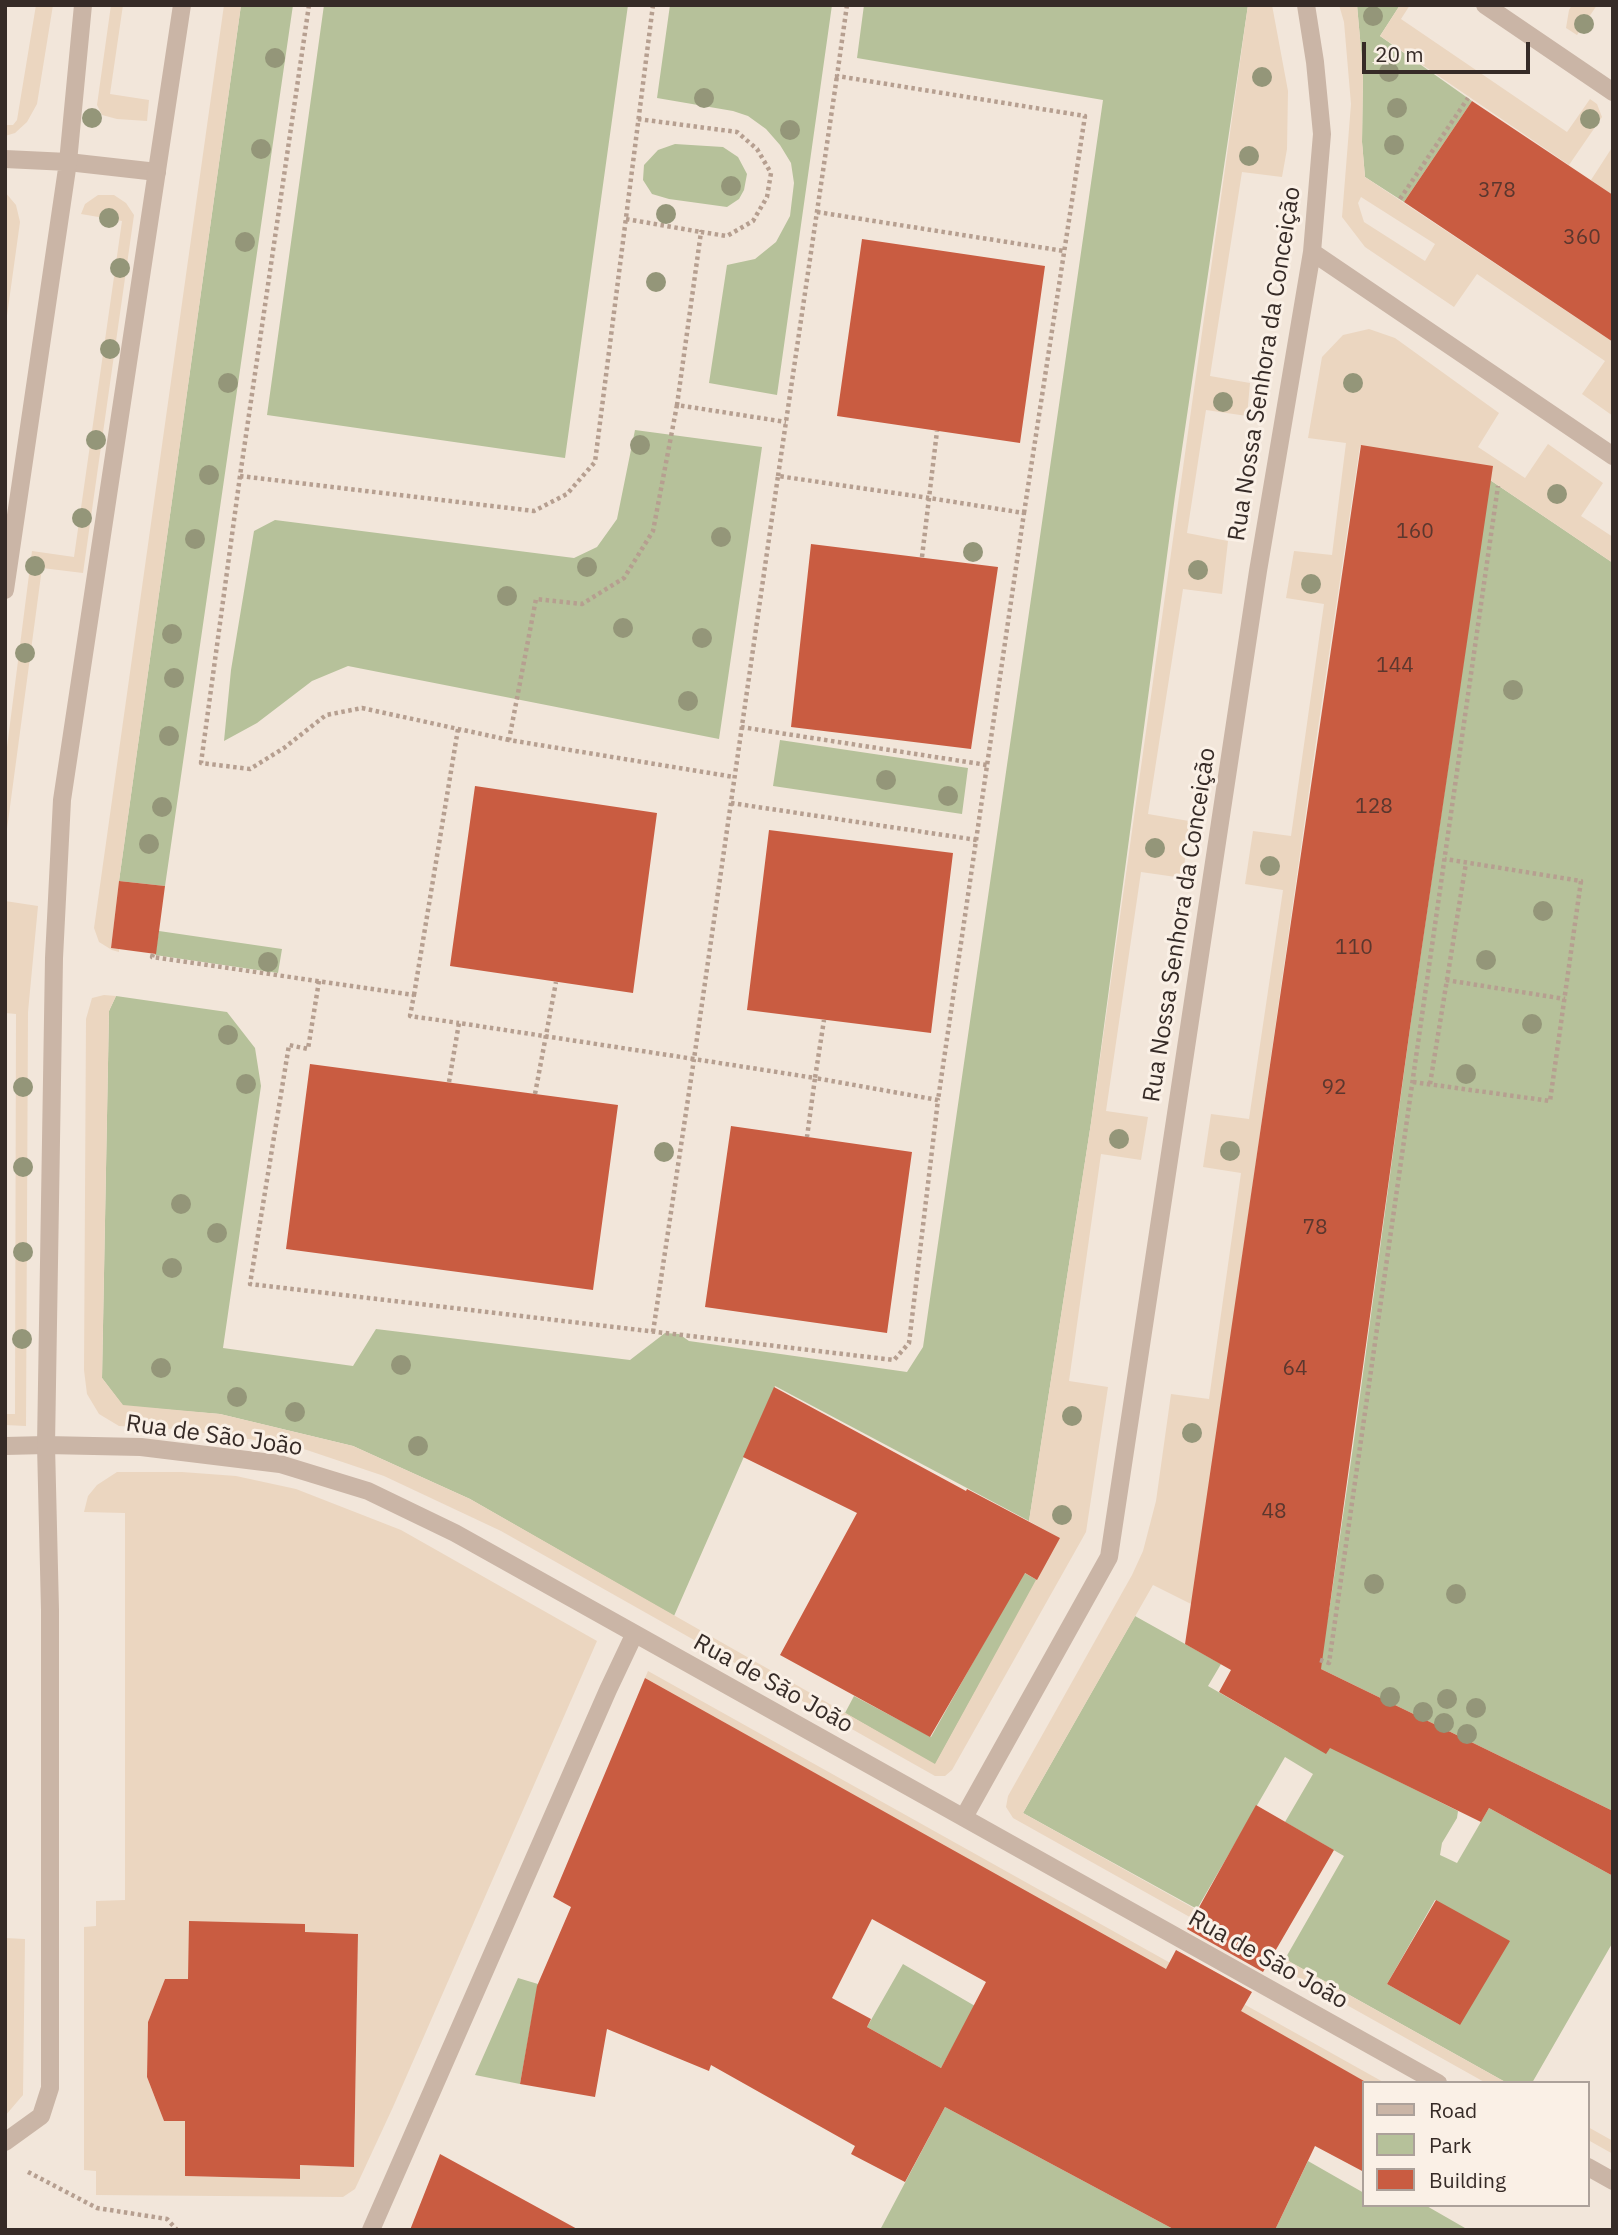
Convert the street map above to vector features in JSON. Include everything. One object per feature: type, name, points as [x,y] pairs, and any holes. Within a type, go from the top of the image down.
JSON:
[{"type":"street","points":[[5,590],[68,162],[83,5]]},
{"type":"street","points":[[5,2142],[41,2116],[50,2088],[50,1610],[46,1445],[54,958],[62,800],[182,5]]},
{"type":"street","name":"Rua Nossa Senhora da Conceição","points":[[964,1817],[1109,1558],[1258,571],[1312,252],[1322,134],[1306,5]]},
{"type":"street","points":[[1485,5],[1613,92]]},
{"type":"street","points":[[5,159],[68,162],[157,172]]},
{"type":"street","points":[[1312,252],[1613,456]]},
{"type":"street","name":"Rua de São João","points":[[5,1446],[141,1447],[280,1464],[368,1491],[455,1533],[1434,2081]]},
{"type":"street","points":[[371,2230],[634,1635]]},
{"type":"street","points":[[1590,2168],[1613,2181]]},
{"type":"path","points":[[309,5],[201,763],[250,769],[284,748],[326,715],[362,708],[509,740],[734,777]]},
{"type":"path","points":[[240,476],[534,511],[567,494],[595,462],[653,5]]},
{"type":"path","points":[[653,1332],[847,5]]},
{"type":"path","points":[[319,981],[308,1049],[289,1045],[250,1284],[894,1360],[909,1343],[938,1100],[1085,116],[837,76]]},
{"type":"path","points":[[1400,199],[1468,98]]},
{"type":"path","points":[[626,219],[727,236],[753,221],[767,197],[771,173],[757,149],[737,132],[638,120]]},
{"type":"path","points":[[817,212],[1064,251]]},
{"type":"path","points":[[509,740],[536,599],[582,604],[624,578],[653,531],[677,405],[701,232]]},
{"type":"path","points":[[677,405],[786,422]]},
{"type":"path","points":[[922,557],[937,431]]},
{"type":"path","points":[[778,476],[1024,513]]},
{"type":"path","points":[[1320,1660],[1329,1663],[1498,486]]},
{"type":"path","points":[[741,727],[987,765]]},
{"type":"path","points":[[458,729],[410,1016],[815,1078],[938,1100]]},
{"type":"path","points":[[731,803],[977,840]]},
{"type":"path","points":[[1413,1082],[1550,1101],[1565,999],[1581,881],[1445,859]]},
{"type":"path","points":[[1430,1084],[1466,863]]},
{"type":"path","points":[[153,954],[152,957],[414,995]]},
{"type":"path","points":[[1446,980],[1565,999]]},
{"type":"path","points":[[535,1094],[556,982]]},
{"type":"path","points":[[807,1136],[824,1020]]},
{"type":"path","points":[[449,1082],[459,1023]]},
{"type":"path","points":[[17,2166],[97,2208],[167,2220],[177,2230]]},
{"type":"green space","points":[[241,5],[293,5],[165,886],[119,881]]},
{"type":"green space","points":[[324,5],[628,5],[565,458],[267,415]]},
{"type":"green space","points":[[670,5],[832,5],[777,395],[709,383],[727,265],[755,259],[776,242],[790,216],[794,183],[791,163],[766,129],[748,116],[657,98]]},
{"type":"green space","points":[[864,5],[1248,5],[1175,496],[1091,1123],[1029,1521],[775,1386],[674,1616],[470,1499],[353,1446],[220,1414],[123,1406],[102,1378],[109,1011],[116,996],[227,1012],[255,1048],[261,1086],[223,1348],[353,1366],[376,1329],[630,1360],[665,1333],[679,1334],[689,1341],[907,1372],[923,1347],[1103,100],[857,58]]},
{"type":"green space","points":[[1357,5],[1400,5],[1380,36],[1472,101],[1404,202],[1365,177],[1362,142],[1363,72]]},
{"type":"green space","points":[[675,144],[723,147],[738,157],[747,174],[739,199],[727,207],[652,194],[643,180],[644,165],[658,150]]},
{"type":"green space","points":[[635,430],[762,447],[719,739],[348,666],[312,681],[257,723],[224,741],[231,670],[254,531],[275,520],[574,558],[597,547],[617,519]]},
{"type":"green space","points":[[1490,480],[1613,563],[1613,1811],[1319,1668],[1353,1447],[1410,1028]]},
{"type":"green space","points":[[780,740],[968,768],[962,814],[773,786]]},
{"type":"green space","points":[[159,931],[282,949],[278,973],[155,955]]},
{"type":"green space","points":[[945,1528],[1037,1580],[935,1765],[845,1713],[854,1696],[931,1737],[994,1625]]},
{"type":"green space","points":[[1135,1616],[1221,1664],[1208,1686],[1288,1732],[1309,1697],[1390,1777],[1458,1811],[1457,1818],[1442,1843],[1440,1855],[1457,1863],[1489,1808],[1613,1876],[1613,1942],[1533,2081],[1503,2081],[1285,1959],[1344,1856],[1285,1822],[1313,1774],[1285,1757],[1197,1909],[1023,1813]],"holes":[[[1435,1900],[1436,1900],[1460,2025],[1387,1984]]]},
{"type":"green space","points":[[903,1964],[975,2006],[941,2068],[867,2027]]},
{"type":"green space","points":[[518,1978],[538,1984],[520,2084],[475,2075]]},
{"type":"green space","points":[[945,2107],[1175,2230],[880,2230]]},
{"type":"green space","points":[[1308,2161],[1362,2192],[1362,2207],[1428,2207],[1465,2228],[1464,2230],[1275,2230]]},
{"type":"shaded area","points":[[36,5],[53,5],[37,104],[27,122],[15,133],[5,136],[5,125],[13,125],[17,120]]},
{"type":"shaded area","points":[[111,5],[123,5],[110,94],[149,100],[147,121],[102,115],[97,105]]},
{"type":"shaded area","points":[[224,5],[241,5],[119,881],[111,948],[119,949],[119,952],[112,950],[99,942],[94,928]]},
{"type":"shaded area","points":[[1248,5],[1272,5],[1288,91],[1287,149],[1282,177],[1242,172],[1210,376],[1250,383],[1247,416],[1206,410],[1187,533],[1228,541],[1222,594],[1183,589],[1148,814],[1189,821],[1183,878],[1141,872],[1106,1111],[1148,1117],[1141,1160],[1101,1154],[1069,1381],[1108,1387],[1086,1532],[952,1770],[945,1776],[935,1776],[501,1531],[384,1476],[292,1445],[175,1429],[119,1426],[99,1414],[87,1394],[84,1370],[86,1019],[92,998],[104,995],[116,996],[109,1011],[102,1378],[123,1405],[220,1414],[353,1446],[470,1499],[935,1764],[1059,1538],[1029,1521],[1091,1123]]},
{"type":"shaded area","points":[[1339,5],[1357,5],[1363,72],[1362,142],[1365,177],[1613,342],[1613,416],[1582,394],[1605,361],[1477,274],[1454,307],[1365,247],[1342,217],[1351,104],[1344,22]],"holes":[[[1361,197],[1435,244],[1425,261],[1364,222],[1358,203]]]},
{"type":"shaded area","points":[[1400,5],[1410,5],[1401,19],[1567,132],[1590,99],[1597,104],[1602,117],[1569,165],[1380,36]]},
{"type":"shaded area","points":[[1572,5],[1597,5],[1577,35],[1566,28]]},
{"type":"shaded area","points":[[1613,146],[1613,195],[1591,180]]},
{"type":"shaded area","points":[[5,192],[16,205],[20,222],[5,330]]},
{"type":"shaded area","points":[[98,195],[114,195],[126,203],[134,215],[83,573],[42,568],[5,844],[5,763],[32,551],[74,557],[122,221],[81,214],[85,204]]},
{"type":"shaded area","points":[[1369,329],[1395,338],[1499,413],[1478,447],[1525,478],[1548,444],[1603,483],[1581,516],[1613,537],[1613,563],[1490,480],[1360,446],[1218,1427],[1286,1591],[1331,1598],[1319,1668],[1153,1585],[1023,1813],[1503,2081],[1482,2081],[1013,1818],[1006,1807],[1008,1796],[1143,1551],[1156,1501],[1171,1394],[1209,1399],[1241,1173],[1203,1167],[1211,1114],[1249,1119],[1283,890],[1245,884],[1253,831],[1291,836],[1324,604],[1286,598],[1294,551],[1332,555],[1346,443],[1308,438],[1322,357],[1343,335]]},
{"type":"shaded area","points":[[5,901],[38,906],[28,1012],[26,1426],[5,1425],[5,1414],[15,1414],[16,1014],[5,1013]]},
{"type":"shaded area","points":[[117,1472],[182,1472],[236,1476],[296,1489],[401,1530],[597,1641],[393,2107],[355,2189],[343,2197],[96,2195],[96,2171],[84,2170],[84,1927],[96,1926],[96,1901],[125,1900],[125,1513],[84,1512],[88,1496],[97,1485]],"holes":[[[305,1924],[305,1932],[358,1934],[354,2167],[300,2165],[300,2179],[185,2176],[185,2121],[164,2121],[147,2077],[148,2022],[165,1979],[188,1979]]]},
{"type":"shaded area","points":[[648,1671],[1381,2081],[1363,2081],[645,1678]]},
{"type":"shaded area","points":[[5,1938],[25,1939],[23,2095],[5,2116]]},
{"type":"shaded area","points":[[1590,2128],[1613,2141],[1613,2154],[1590,2141]]},
{"type":"building","points":[[1472,101],[1613,195],[1613,342],[1404,202]]},
{"type":"building","points":[[862,239],[1045,266],[1020,443],[837,416]]},
{"type":"building","points":[[1361,445],[1493,466],[1410,1028],[1321,1669],[1613,1811],[1613,1876],[1489,1808],[1481,1822],[1330,1748],[1326,1754],[1219,1692],[1231,1670],[1185,1644]]},
{"type":"building","points":[[811,544],[998,567],[971,749],[791,727]]},
{"type":"building","points":[[475,786],[657,813],[633,993],[450,966]]},
{"type":"building","points":[[769,830],[953,853],[931,1033],[747,1010]]},
{"type":"building","points":[[119,881],[165,886],[156,954],[111,948]]},
{"type":"building","points":[[310,1064],[618,1105],[593,1290],[286,1249]]},
{"type":"building","points":[[731,1126],[912,1152],[887,1333],[705,1307]]},
{"type":"building","points":[[774,1387],[966,1491],[967,1489],[1060,1538],[1037,1580],[1025,1573],[930,1737],[780,1655],[857,1513],[743,1457]]},
{"type":"building","points":[[645,1678],[1166,1969],[1176,1950],[1252,1992],[1241,2011],[1364,2081],[1362,2171],[1315,2146],[1275,2230],[1175,2230],[945,2107],[905,2182],[851,2154],[855,2146],[711,2065],[709,2071],[607,2029],[595,2097],[520,2084],[537,1986],[571,1907],[553,1897]],"holes":[[[872,1919],[986,1982],[941,2068],[867,2027],[871,2019],[832,1998]]]},
{"type":"building","points":[[1256,1805],[1334,1850],[1263,1972],[1187,1929]]},
{"type":"building","points":[[1436,1900],[1510,1941],[1460,2025],[1387,1984]]},
{"type":"building","points":[[189,1921],[305,1924],[305,1932],[358,1934],[354,2167],[300,2165],[300,2179],[185,2176],[185,2121],[164,2121],[147,2077],[148,2022],[165,1979],[188,1979]]},
{"type":"building","points":[[440,2154],[579,2230],[410,2230]]}]
